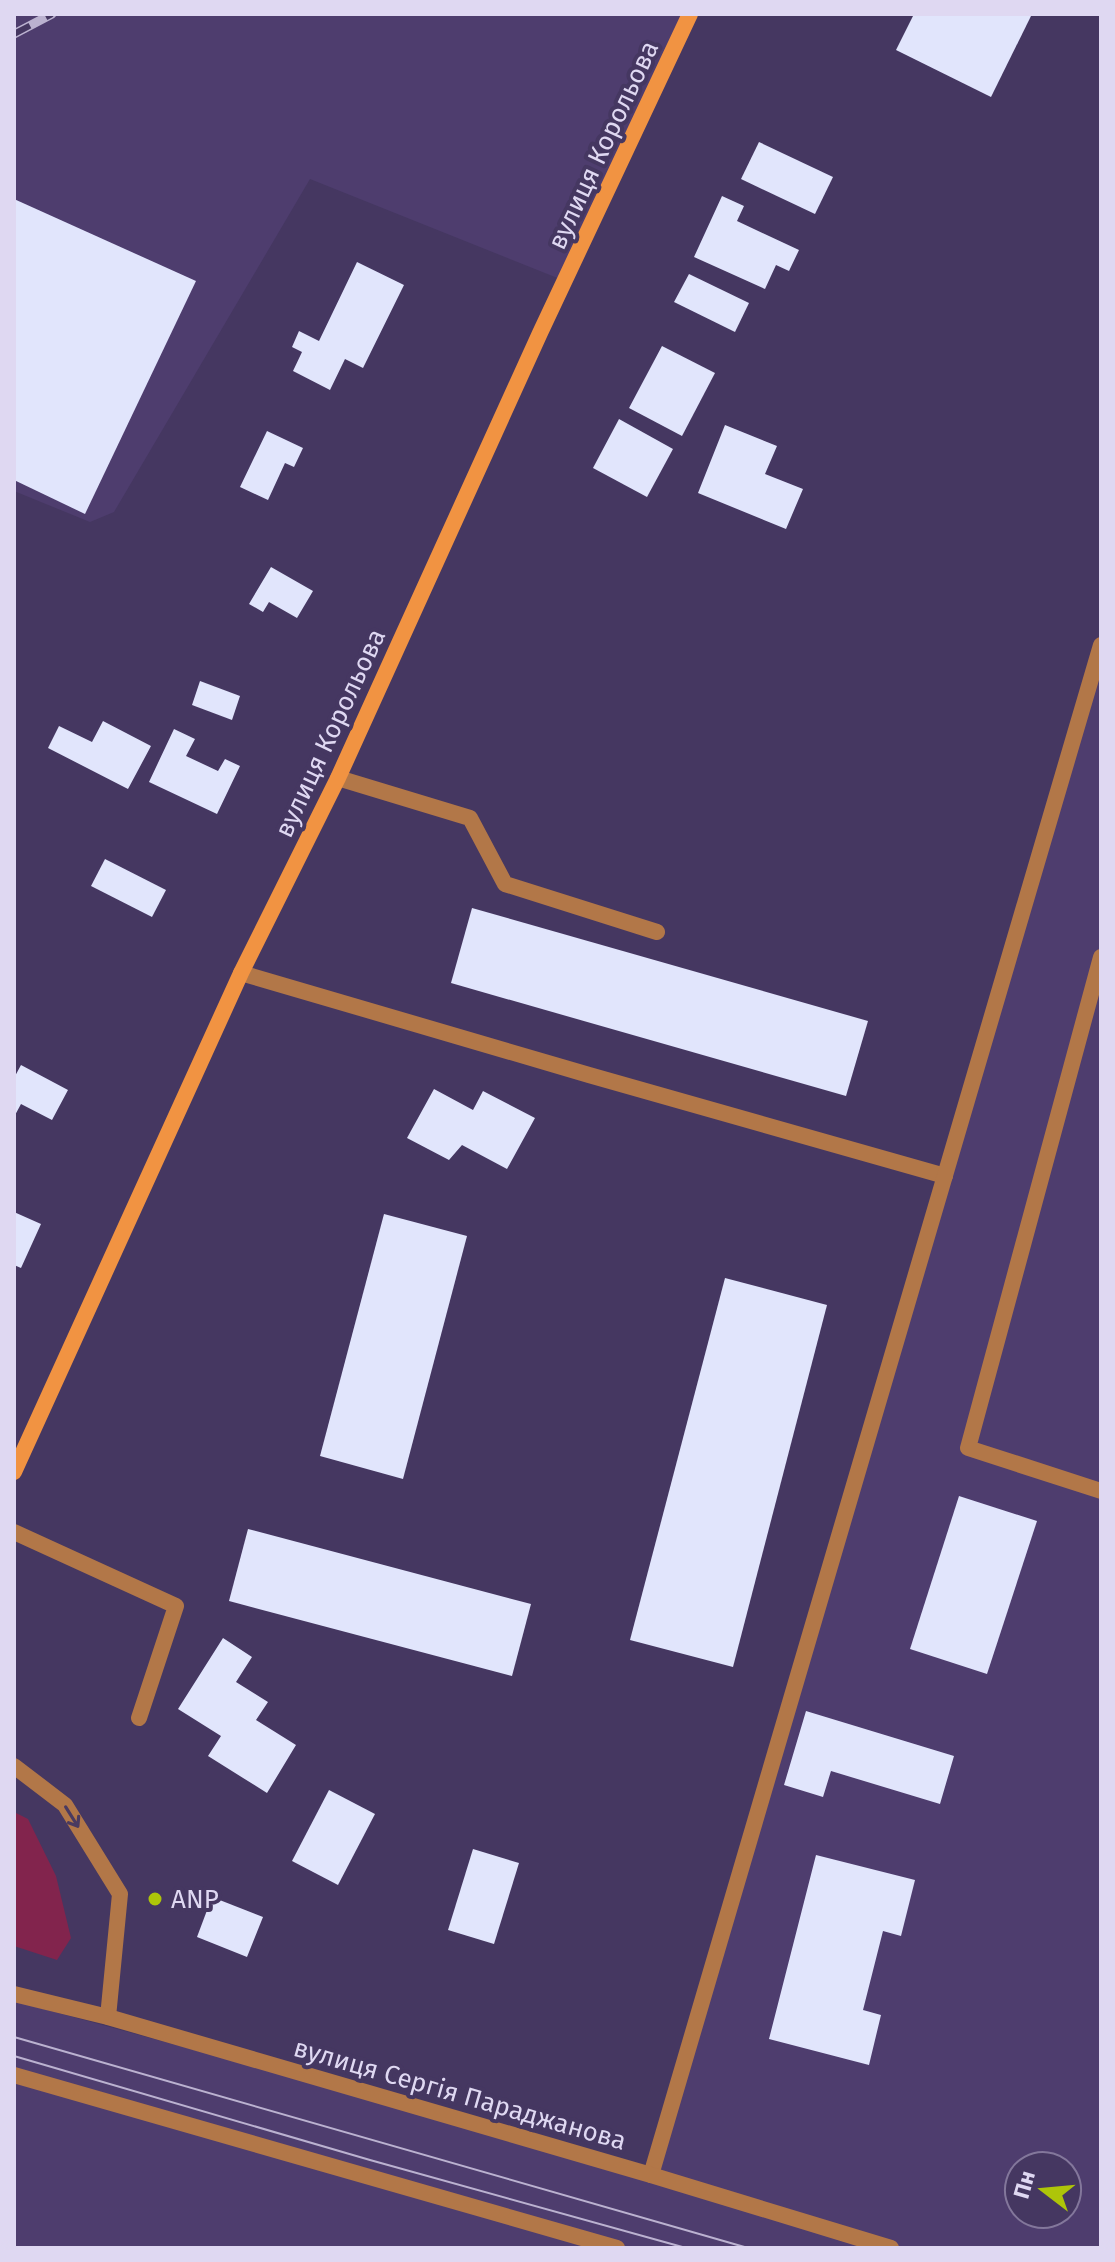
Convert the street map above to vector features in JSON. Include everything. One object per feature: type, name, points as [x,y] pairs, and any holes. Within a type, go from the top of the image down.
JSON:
[{"type":"main road","name":"вулиця Корольова","points":[[14,1472],[241,973],[338,778],[540,333],[690,14]]},
{"type":"street","points":[[651,2175],[1101,645]]},
{"type":"street","points":[[338,778],[470,818],[505,884],[657,932]]},
{"type":"street","points":[[1101,957],[968,1448],[1101,1491]]},
{"type":"street","points":[[241,973],[945,1176]]},
{"type":"street","points":[[14,1532],[176,1606],[139,1718]]},
{"type":"street","points":[[14,1766],[65,1805],[120,1894],[108,2017]]},
{"type":"street","name":"вулиця Сергія Параджанова","points":[[14,1994],[108,2017],[891,2248]]},
{"type":"street","points":[[14,2075],[617,2248]]},
{"type":"shaded area","points":[[14,14],[690,14],[565,281],[310,179],[114,512],[90,522],[14,491]]},
{"type":"shaded area","points":[[1101,645],[1101,2248],[14,2248],[14,2001],[651,2174]]},
{"type":"shaded area","points":[[14,1812],[28,1819],[56,1876],[71,1938],[57,1960],[14,1946]]},
{"type":"building","points":[[914,14],[1032,14],[991,97],[896,50]]},
{"type":"building","points":[[759,142],[833,177],[815,214],[741,179]]},
{"type":"building","points":[[722,196],[744,206],[737,221],[799,250],[789,271],[776,265],[765,289],[694,257]]},
{"type":"building","points":[[14,199],[196,281],[85,514],[14,480]]},
{"type":"building","points":[[357,262],[404,285],[363,368],[345,359],[330,390],[293,371],[302,352],[292,347],[299,331],[319,341]]},
{"type":"building","points":[[689,274],[749,303],[735,332],[674,302]]},
{"type":"building","points":[[662,346],[715,373],[682,436],[629,408]]},
{"type":"building","points":[[619,419],[673,449],[647,497],[593,468]]},
{"type":"building","points":[[725,425],[777,446],[765,474],[803,489],[786,529],[698,493]]},
{"type":"building","points":[[267,431],[303,448],[294,467],[285,463],[268,500],[240,487]]},
{"type":"building","points":[[271,567],[313,591],[297,618],[269,602],[263,612],[249,604]]},
{"type":"building","points":[[200,681],[240,696],[232,720],[192,705]]},
{"type":"building","points":[[103,721],[151,746],[128,789],[48,748],[59,726],[92,742]]},
{"type":"building","points":[[174,729],[195,739],[186,756],[218,771],[225,759],[240,766],[217,814],[149,782]]},
{"type":"building","points":[[105,859],[166,890],[152,917],[91,886]]},
{"type":"building","points":[[472,908],[868,1021],[846,1096],[451,983]]},
{"type":"building","points":[[21,1065],[68,1090],[52,1120],[21,1104],[14,1117],[14,1078]]},
{"type":"building","points":[[434,1089],[473,1110],[483,1091],[535,1118],[507,1169],[462,1145],[449,1160],[407,1138]]},
{"type":"building","points":[[14,1212],[41,1224],[21,1268],[14,1265]]},
{"type":"building","points":[[384,1214],[467,1236],[403,1479],[320,1456]]},
{"type":"building","points":[[725,1278],[827,1305],[733,1667],[630,1640]]},
{"type":"building","points":[[959,1496],[1037,1521],[987,1674],[910,1649]]},
{"type":"building","points":[[248,1529],[531,1604],[512,1676],[229,1601]]},
{"type":"building","points":[[223,1638],[252,1657],[236,1682],[268,1702],[256,1720],[296,1745],[267,1793],[208,1756],[221,1736],[178,1709]]},
{"type":"building","points":[[806,1711],[954,1756],[940,1804],[831,1771],[823,1797],[784,1785]]},
{"type":"building","points":[[329,1790],[375,1814],[338,1885],[292,1861]]},
{"type":"building","points":[[473,1849],[519,1863],[494,1944],[448,1930]]},
{"type":"building","points":[[816,1855],[915,1880],[901,1936],[883,1931],[863,2010],[881,2015],[869,2065],[769,2039]]},
{"type":"building","points":[[212,1897],[263,1917],[247,1957],[197,1937]]},
{"type":"tram line","points":[[14,2037],[748,2248]]},
{"type":"tram line","points":[[14,2056],[686,2248]]},
{"type":"railway","points":[[14,34],[52,14]]},
{"type":"place","name":"ANP","points":[[155,1899]]}]
